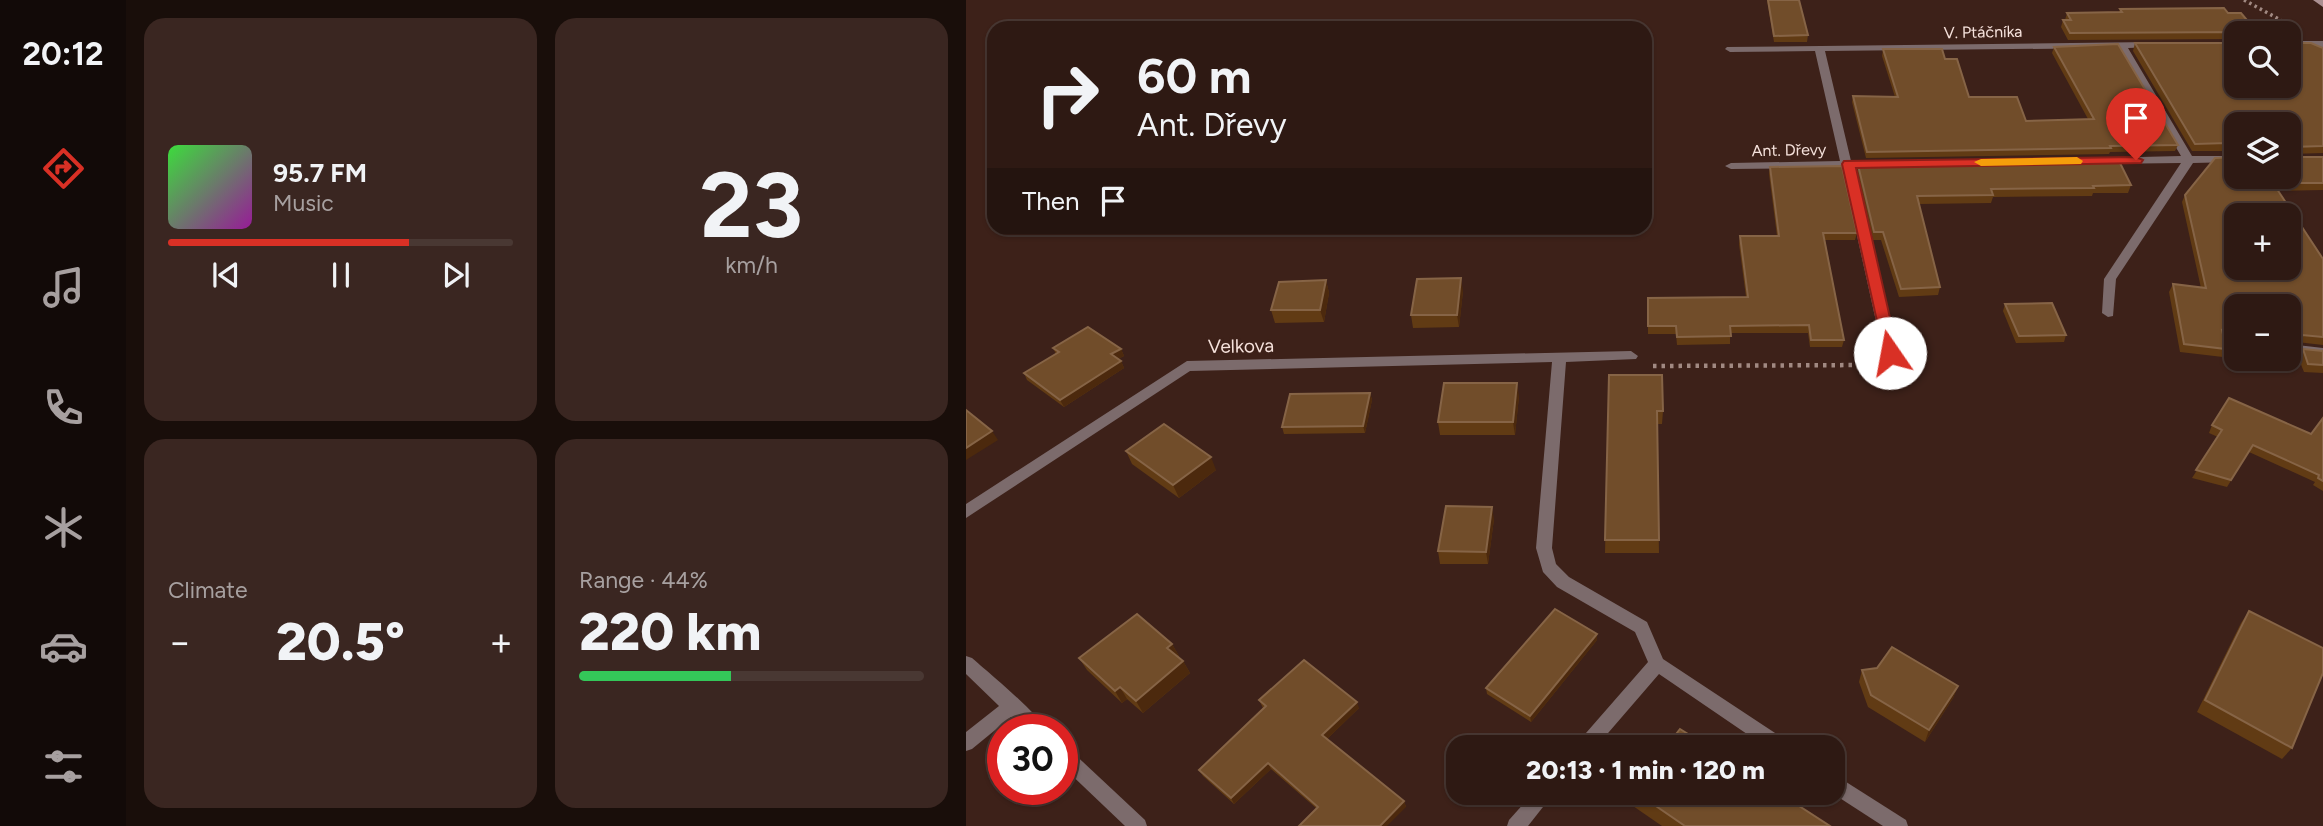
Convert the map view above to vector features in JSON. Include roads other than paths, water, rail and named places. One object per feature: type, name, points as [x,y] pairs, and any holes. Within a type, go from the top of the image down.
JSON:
[{"type":"main road","points":[[2318,0],[2323,4]]},
{"type":"street","points":[[2301,44],[2323,44]]},
{"type":"street","name":"V. Ptáčníka","points":[[1730,49],[2160,45]]},
{"type":"street","points":[[2122,46],[2189,160]]},
{"type":"street","name":"Ant. Dřevy","points":[[1820,50],[1849,164],[1890,353]]},
{"type":"street","points":[[2080,161],[2224,159]]},
{"type":"street","points":[[2108,313],[2110,279],[2189,160]]},
{"type":"street","name":"Ant. Dřevy","points":[[1731,166],[1903,163]]},
{"type":"street","points":[[2301,350],[2323,353]]},
{"type":"street","name":"Velkova","points":[[966,512],[1186,366],[1559,360],[1631,356]]},
{"type":"street","points":[[1559,360],[1544,548],[1549,567],[1563,582],[1641,627],[1657,664],[1763,735]]},
{"type":"street","points":[[966,663],[1020,714]]},
{"type":"street","points":[[1595,735],[1657,664]]},
{"type":"street","points":[[966,743],[1012,706]]},
{"type":"street","points":[[1078,769],[1138,826]]},
{"type":"street","points":[[1845,791],[1899,826]]},
{"type":"street","points":[[1516,826],[1534,805]]}]
